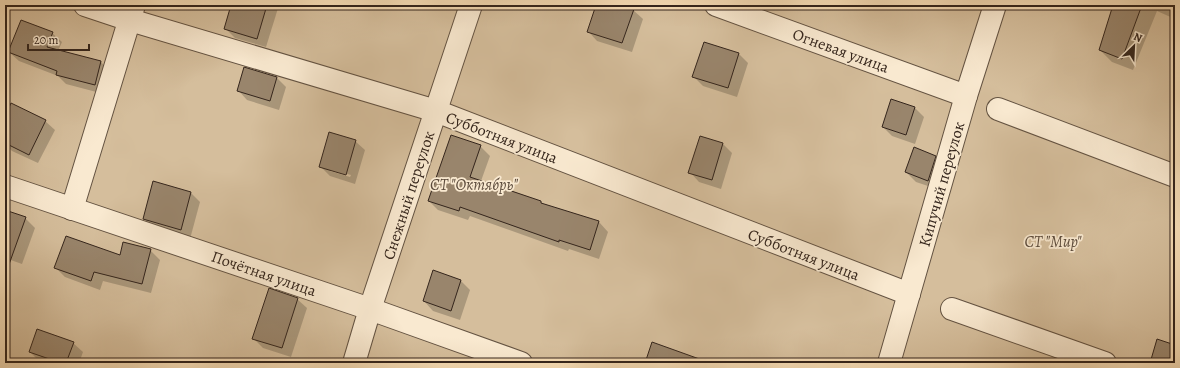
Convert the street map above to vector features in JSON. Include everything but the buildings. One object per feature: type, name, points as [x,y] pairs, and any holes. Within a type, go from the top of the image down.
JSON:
[{"type":"street","name":"Субботняя улица","points":[[85,5],[132,12],[436,111],[909,294]]},
{"type":"street","name":"Снежный переулок","points":[[354,363],[370,308],[471,5]]},
{"type":"street","name":"Огневая улица","points":[[716,5],[966,96]]},
{"type":"street","name":"Кипучий переулок","points":[[889,363],[966,96],[995,5]]},
{"type":"street","points":[[72,209],[132,12]]},
{"type":"street","points":[[998,109],[1175,176]]},
{"type":"street","name":"Почётная улица","points":[[5,186],[370,308],[521,363]]},
{"type":"street","points":[[952,309],[1105,363]]},
{"type":"green space","name":"СТ \"Октябрь\"","points":[[5,5],[1175,5],[1175,363],[5,363]]},
{"type":"park label","name":"СТ \"Мир\"","points":[[1053,241]]}]
